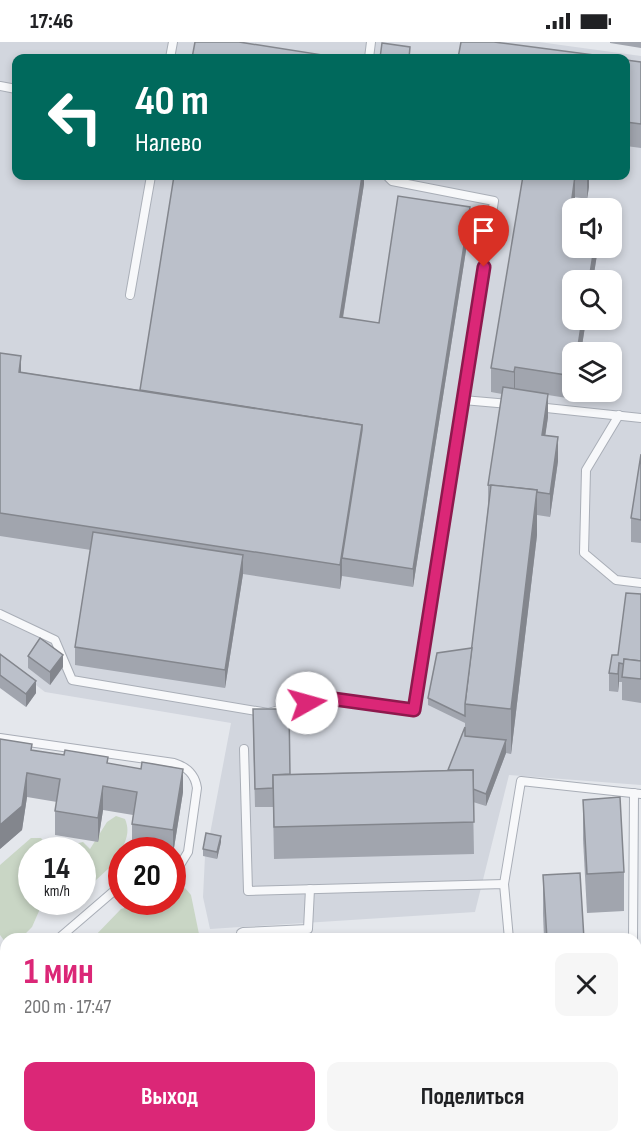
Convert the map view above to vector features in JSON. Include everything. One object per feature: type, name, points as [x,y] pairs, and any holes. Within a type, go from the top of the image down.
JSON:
[{"type":"lane","points":[[130,296],[150,180]]},
{"type":"lane","points":[[0,614],[55,640],[72,680],[268,713],[327,698],[414,710],[494,201],[391,180]]},
{"type":"lane","points":[[463,400],[519,405]]},
{"type":"lane","points":[[530,406],[641,418]]},
{"type":"lane","points":[[619,415],[586,470],[584,553],[616,580],[641,583]]},
{"type":"lane","points":[[0,738],[174,762],[188,769],[194,777],[197,788],[186,855]]},
{"type":"lane","points":[[244,749],[248,891],[504,884]]},
{"type":"lane","points":[[508,933],[504,884],[521,781],[638,793],[633,933]]},
{"type":"lane","points":[[242,933],[308,928],[310,889]]},
{"type":"lane","points":[[65,933],[108,896]]},
{"type":"shaded area","points":[[0,42],[539,42],[626,54],[12,54],[12,180],[630,180],[630,54],[641,56],[641,785],[509,775],[475,912],[210,929],[203,897],[205,856],[203,856],[206,839],[209,839],[231,723],[45,692],[0,657]]},
{"type":"green space","points":[[116,816],[125,819],[127,835],[126,837],[108,837],[108,869],[96,880],[96,839],[107,822]]},
{"type":"green space","points":[[18,849],[18,915],[37,915],[32,927],[26,933],[0,933],[0,865]]},
{"type":"green space","points":[[186,889],[191,895],[199,933],[98,933],[115,915],[186,915]]},
{"type":"building","points":[[195,42],[239,42],[316,54],[193,54]]},
{"type":"building","points":[[461,42],[494,42],[586,54],[459,54]]},
{"type":"building","points":[[382,43],[410,47],[409,54],[381,54]]},
{"type":"building","points":[[630,61],[641,62],[641,124],[630,123]]},
{"type":"building","points":[[173,180],[361,180],[340,317],[379,323],[398,196],[470,207],[413,569],[342,558],[362,425],[140,390]]},
{"type":"building","points":[[522,180],[574,180],[572,198],[562,198],[562,258],[592,258],[591,270],[562,270],[562,330],[580,330],[579,342],[562,342],[562,374],[515,367],[514,372],[491,368]]},
{"type":"building","points":[[0,353],[21,356],[19,372],[362,425],[340,565],[0,513]]},
{"type":"building","points":[[503,387],[548,394],[542,435],[558,437],[550,494],[537,492],[537,490],[488,485]]},
{"type":"building","points":[[641,454],[641,520],[631,518]]},
{"type":"building","points":[[491,485],[537,490],[511,709],[465,704]]},
{"type":"building","points":[[93,532],[243,555],[225,670],[75,647]]},
{"type":"building","points":[[626,593],[641,594],[641,661],[624,659],[624,664],[619,663],[618,674],[609,673],[612,655],[618,655]]},
{"type":"building","points":[[40,638],[63,655],[50,672],[28,656]]},
{"type":"building","points":[[472,648],[465,716],[428,698],[437,653]]},
{"type":"building","points":[[0,654],[36,681],[26,694],[0,675]]},
{"type":"building","points":[[624,659],[641,661],[641,679],[622,677]]},
{"type":"building","points":[[253,709],[289,709],[290,774],[273,775],[273,788],[255,789]]},
{"type":"building","points":[[465,727],[465,736],[506,740],[486,794],[473,789],[473,770],[448,770]]},
{"type":"building","points":[[0,739],[32,744],[31,750],[64,755],[65,750],[108,757],[107,763],[141,769],[142,762],[183,769],[173,830],[132,824],[137,792],[103,786],[98,818],[55,811],[60,779],[27,773],[22,806],[0,825]]},
{"type":"building","points":[[473,770],[474,822],[274,827],[273,775]]},
{"type":"building","points":[[620,797],[624,872],[587,874],[583,800]]},
{"type":"building","points":[[206,833],[221,836],[217,852],[203,849]]},
{"type":"building","points":[[580,873],[584,933],[547,933],[543,875]]},
{"type":"route","points":[[307,703],[327,698],[414,710],[484,267]]}]
